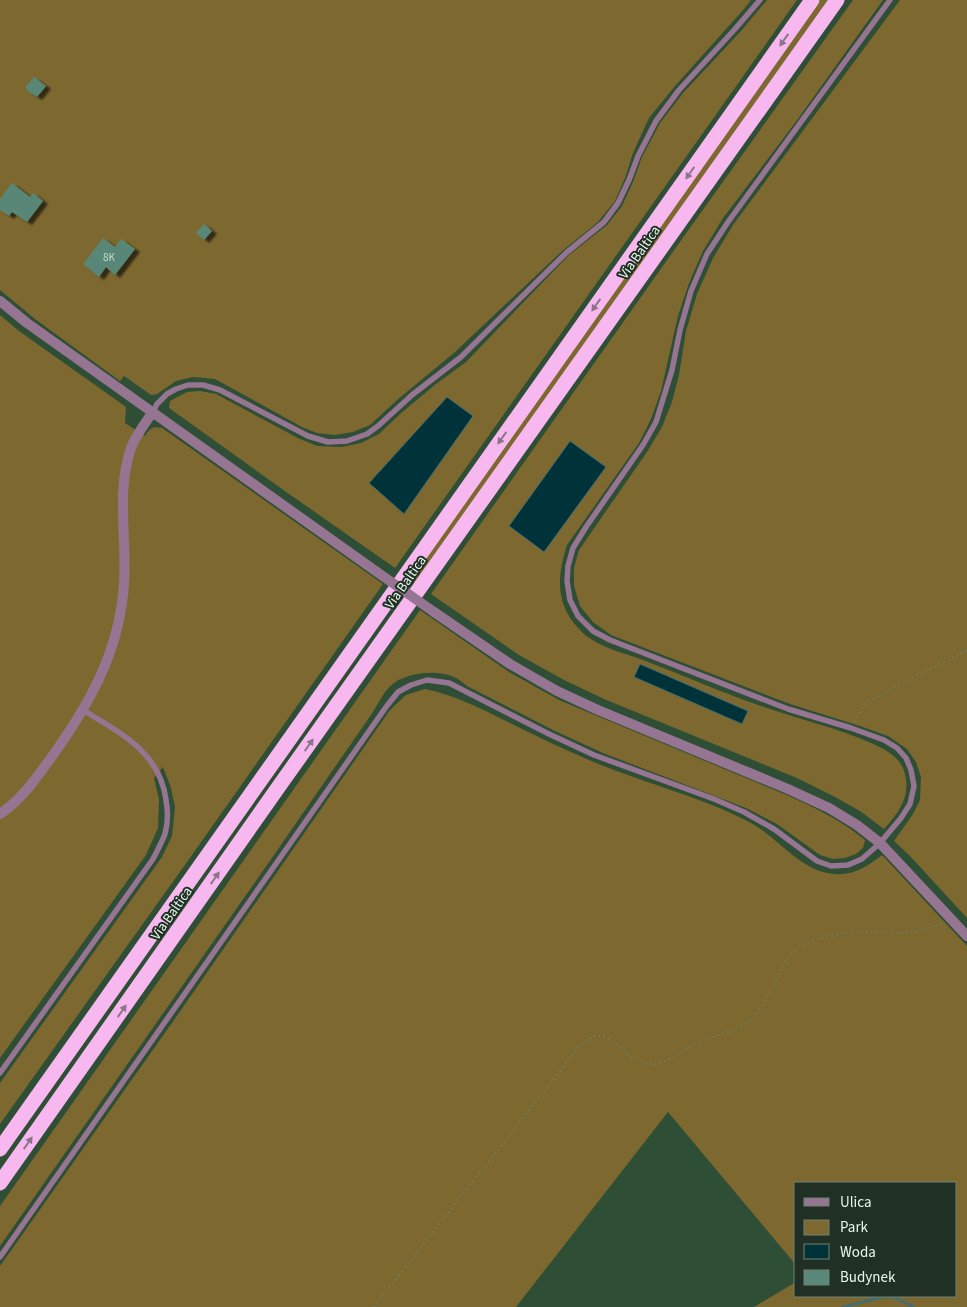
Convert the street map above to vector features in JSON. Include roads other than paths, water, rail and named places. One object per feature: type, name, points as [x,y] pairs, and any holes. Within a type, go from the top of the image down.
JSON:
[{"type":"highway","name":"Via Baltica","points":[[0,1149],[812,0]]},
{"type":"highway","name":"Via Baltica","points":[[0,1183],[836,0]]},
{"type":"street","points":[[0,301],[27,323],[377,572],[510,664],[556,691],[788,789],[830,808],[857,825],[880,843],[967,936]]},
{"type":"street","points":[[0,814],[15,804],[28,789],[83,710],[100,677],[113,644],[124,584],[125,552],[122,486],[132,446],[153,412]]},
{"type":"lane","points":[[153,412],[157,404],[167,394],[188,385],[203,384],[220,390],[308,436],[328,442],[347,441],[367,434],[461,357],[566,253],[604,222],[618,203],[638,156],[656,121],[679,90],[760,0]]},
{"type":"lane","points":[[0,1256],[386,707],[398,692],[411,685],[427,680],[449,683],[594,755],[744,812],[774,829],[817,861],[831,866],[848,865],[862,860],[880,843],[901,818],[910,804],[914,786],[911,770],[906,758],[897,748],[884,740],[788,709],[610,640],[593,631],[578,616],[570,600],[567,581],[568,566],[573,548],[643,445],[656,422],[672,370],[680,330],[691,291],[707,254],[728,222],[890,0]]},
{"type":"lane","points":[[0,1073],[153,859],[165,834],[168,811],[165,788],[155,766],[128,738],[83,710]]},
{"type":"water","points":[[447,397],[473,416],[404,514],[369,483]]},
{"type":"water","points":[[570,441],[606,467],[544,552],[509,526]]},
{"type":"water","points":[[640,664],[748,711],[742,724],[634,677]]},
{"type":"waterway","points":[[843,1307],[882,1297],[893,1297],[914,1307]]}]
